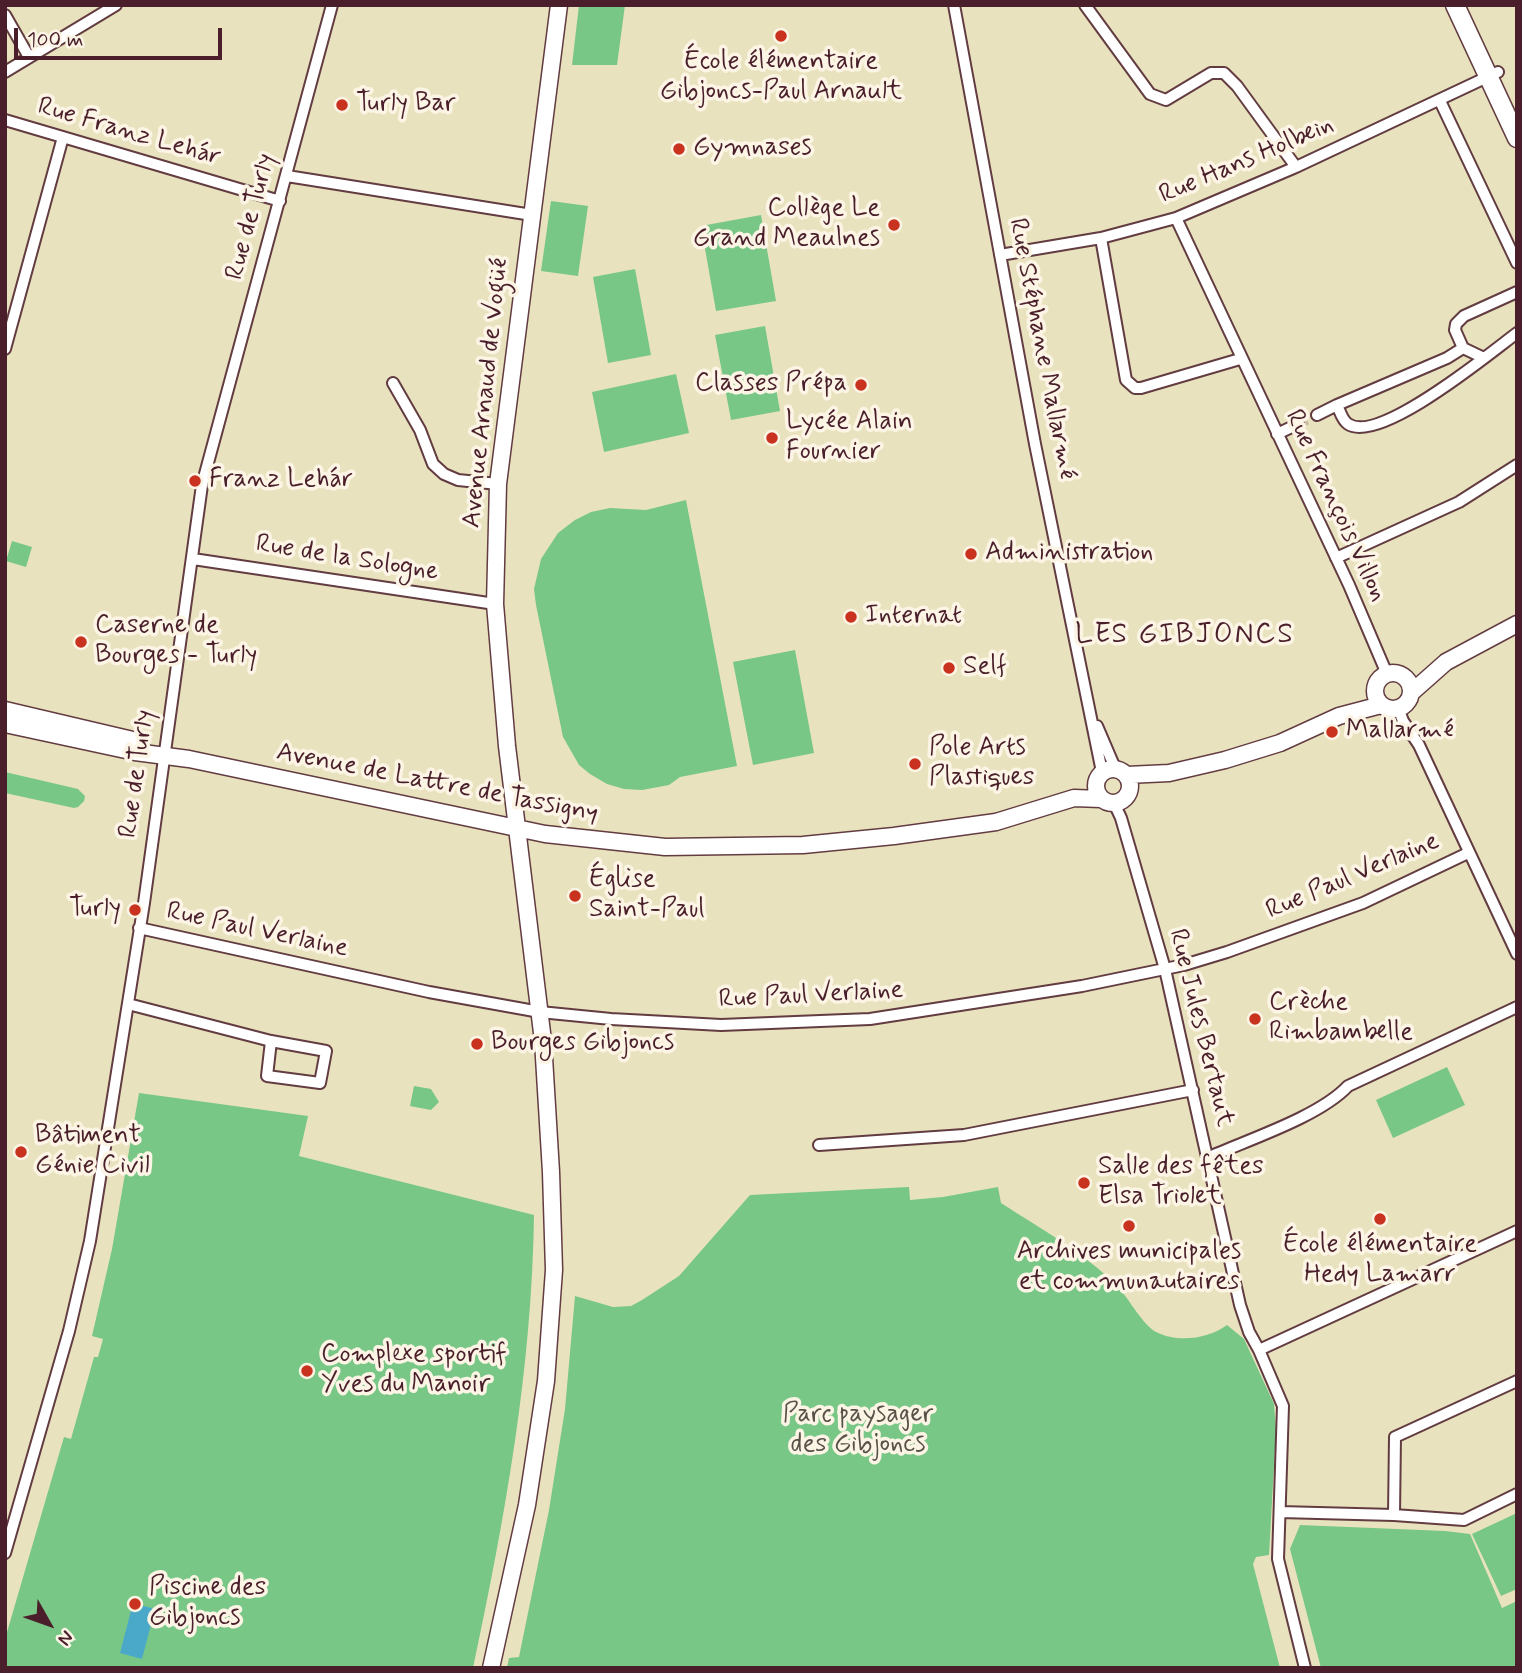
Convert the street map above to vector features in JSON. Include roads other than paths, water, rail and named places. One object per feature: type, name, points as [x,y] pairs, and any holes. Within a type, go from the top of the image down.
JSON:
[{"type":"main road","name":"Avenue Arnaud de Vogüé","points":[[491,1668],[527,1505],[546,1381],[554,1270],[540,1012],[507,746],[495,604],[498,484],[559,5]]},
{"type":"main road","points":[[1455,5],[1517,111]]},
{"type":"main road","points":[[1468,5],[1517,138]]},
{"type":"main road","points":[[1446,662],[1381,677],[1375,687],[1376,697],[1390,707],[1407,702],[1411,693],[1446,662],[1517,624]]},
{"type":"main road","points":[[1394,674],[1408,682],[1411,693]]},
{"type":"main road","name":"Avenue de Lattre de Tassigny","points":[[5,724],[545,834],[666,847],[803,845],[908,835],[996,822],[1074,799],[1114,791],[1280,743],[1339,716],[1375,687]]},
{"type":"main road","name":"Avenue de Lattre de Tassigny","points":[[1339,716],[1390,707]]},
{"type":"main road","name":"Avenue de Lattre de Tassigny","points":[[5,710],[137,741],[164,755]]},
{"type":"street","name":"Rue de Turly","points":[[5,1553],[69,1331],[90,1241],[128,1004],[202,485],[332,5]]},
{"type":"street","name":"Rue Stéphane Mallarmé","points":[[954,5],[1087,700],[1114,791]]},
{"type":"street","points":[[1085,5],[1154,98],[1166,100],[1211,74],[1224,73],[1237,86],[1296,167]]},
{"type":"street","points":[[5,72],[108,7]]},
{"type":"street","points":[[5,15],[29,57]]},
{"type":"street","name":"Rue Hans Holbein","points":[[1000,255],[1101,238],[1176,218],[1296,167],[1494,75]]},
{"type":"street","points":[[1440,101],[1517,263]]},
{"type":"street","name":"Rue Franz Lehár","points":[[5,120],[280,201]]},
{"type":"street","points":[[5,349],[63,137]]},
{"type":"street","points":[[287,176],[532,215]]},
{"type":"street","name":"Rue François Villon","points":[[1176,218],[1240,359],[1394,674]]},
{"type":"street","points":[[1101,238],[1126,380],[1130,385],[1141,388],[1240,359]]},
{"type":"street","points":[[1484,358],[1463,348],[1455,330],[1458,320],[1517,292]]},
{"type":"street","points":[[1337,405],[1344,421],[1349,425],[1366,428],[1422,403],[1517,333]]},
{"type":"street","points":[[1317,415],[1447,358],[1463,348]]},
{"type":"street","points":[[393,383],[420,430],[433,464],[444,474],[458,480],[498,484]]},
{"type":"street","points":[[1277,434],[1298,424]]},
{"type":"street","points":[[1336,558],[1459,502],[1517,465]]},
{"type":"street","name":"Rue de la Sologne","points":[[192,559],[495,604]]},
{"type":"street","points":[[1390,707],[1419,745],[1517,954]]},
{"type":"street","name":"Rue Jules Bertaut","points":[[1114,791],[1165,969],[1240,1305],[1249,1332],[1283,1406],[1278,1559],[1305,1668]]},
{"type":"street","name":"Rue Paul Verlaine","points":[[139,928],[429,992],[540,1012],[721,1025],[870,1019],[1082,986],[1165,969],[1227,952],[1363,903],[1468,853]]},
{"type":"street","points":[[128,1004],[271,1041],[326,1051],[320,1083],[267,1076],[271,1041]]},
{"type":"street","points":[[1207,1158],[1317,1110],[1335,1100],[1348,1086],[1517,1007]]},
{"type":"street","points":[[819,1145],[964,1135],[1193,1090]]},
{"type":"street","points":[[1259,1350],[1517,1231]]},
{"type":"street","points":[[1394,1515],[1395,1437],[1517,1381]]},
{"type":"street","points":[[1280,1512],[1464,1520],[1517,1494]]},
{"type":"water","points":[[133,1603],[155,1609],[142,1659],[120,1653]]},
{"type":"tunnel","points":[[1298,424],[1317,415]]},
{"type":"place","name":"École élémentaire Gibjoncs-Paul Arnault","points":[[781,36]]},
{"type":"place","name":"Turly Bar","points":[[342,105]]},
{"type":"place","name":"Gymnases","points":[[679,149]]},
{"type":"place","name":"Collège Le Grand Meaulnes","points":[[894,225]]},
{"type":"place","name":"Classes Prépa","points":[[861,385]]},
{"type":"place","name":"Lycée Alain Fournier","points":[[772,438]]},
{"type":"place","name":"Franz Lehár","points":[[195,481]]},
{"type":"place","name":"Administration","points":[[971,554]]},
{"type":"place","name":"Internat","points":[[851,617]]},
{"type":"place","name":"Caserne de Bourges - Turly","points":[[81,642]]},
{"type":"place","name":"Self","points":[[949,668]]},
{"type":"place","name":"Mallarmé","points":[[1332,732]]},
{"type":"place","name":"Pole Arts Plastiques","points":[[915,764]]},
{"type":"place","name":"Église Saint-Paul","points":[[575,896]]},
{"type":"place","name":"Turly","points":[[135,910]]},
{"type":"place","name":"Crèche Rimbambelle","points":[[1255,1019]]},
{"type":"place","name":"Bourges Gibjoncs","points":[[477,1044]]},
{"type":"place","name":"Bâtiment Génie Civil","points":[[21,1152]]},
{"type":"place","name":"Salle des fêtes Elsa Triolet","points":[[1084,1183]]},
{"type":"place","name":"École élémentaire Hedy Lamarr","points":[[1380,1219]]},
{"type":"place","name":"Archives municipales et communautaires","points":[[1129,1226]]},
{"type":"place","name":"Complexe sportif Yves du Manoir","points":[[307,1371]]},
{"type":"place","name":"Piscine des Gibjoncs","points":[[135,1604]]},
{"type":"district","name":"LES GIBJONCS","points":[[1185,636]]},
{"type":"park label","name":"Parc paysager des Gibjoncs","points":[[858,1431]]}]
